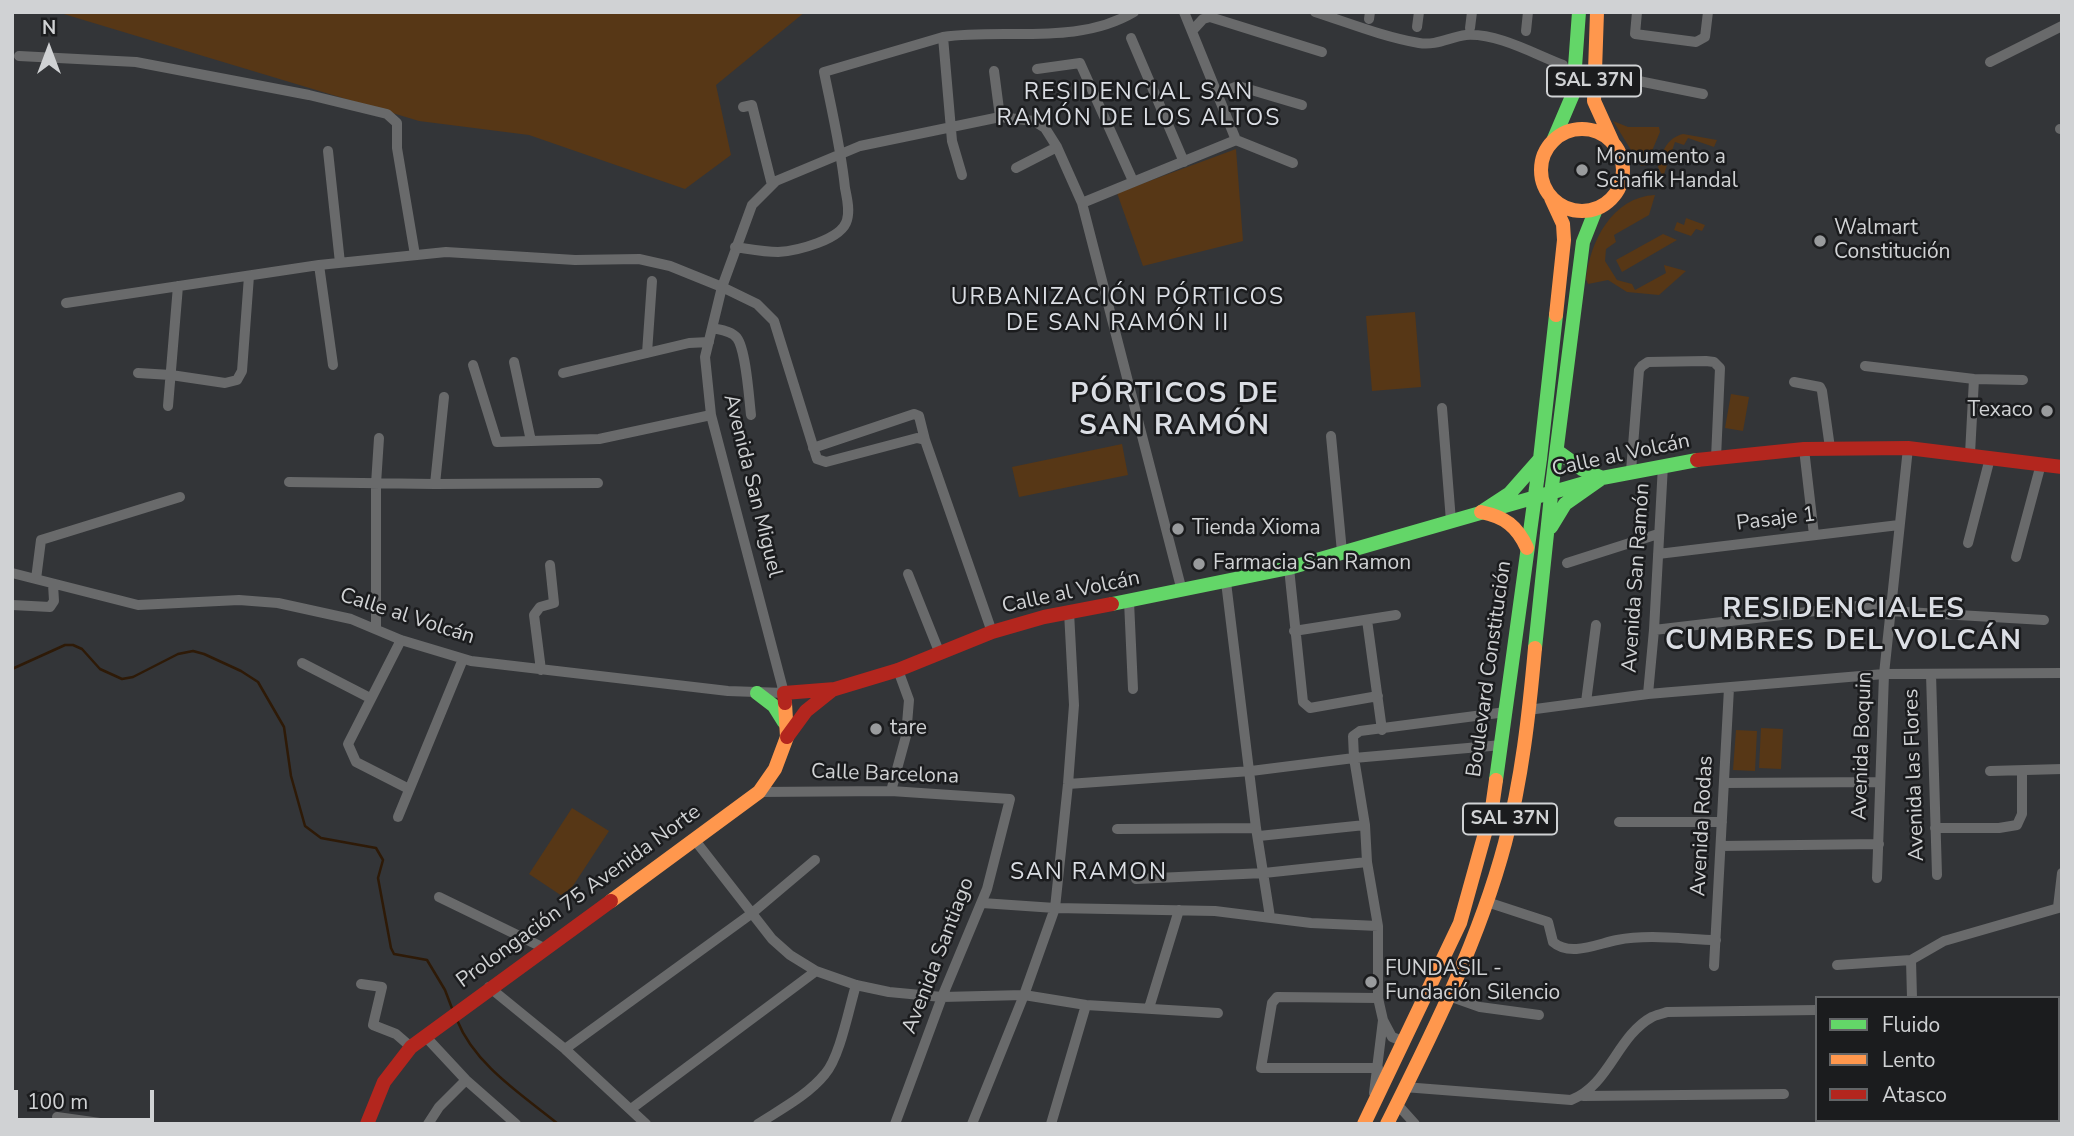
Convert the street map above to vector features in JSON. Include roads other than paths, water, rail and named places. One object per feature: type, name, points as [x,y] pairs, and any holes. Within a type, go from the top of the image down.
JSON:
[{"type":"main road","name":"SAL 37N","points":[[1551,198],[1542,182],[1541,169],[1543,156],[1553,141],[1573,94],[1579,12]]},
{"type":"main road","name":"SAL 37N","points":[[1596,209],[1610,200],[1621,183],[1622,162],[1594,101],[1597,12]]},
{"type":"main road","points":[[1553,141],[1569,132],[1587,130],[1604,136],[1615,146]]},
{"type":"main road","points":[[1551,198],[1562,207],[1572,210],[1596,209]]},
{"type":"main road","name":"Boulevard Constitución","points":[[1363,1124],[1405,1042],[1460,923],[1492,808],[1540,459],[1564,240],[1563,224],[1551,198]]},
{"type":"main road","name":"Boulevard Constitución","points":[[1387,1124],[1450,996],[1487,902],[1516,797],[1583,242],[1596,209]]},
{"type":"main road","name":"Calle al Volcán","points":[[784,693],[835,689],[898,670],[992,632],[1069,612],[1226,583],[1289,568],[1551,492],[1663,464],[1804,449],[1908,448],[2062,467]]},
{"type":"main road","points":[[1557,451],[1582,469],[1602,478]]},
{"type":"main road","points":[[1481,512],[1510,493],[1540,459]]},
{"type":"main road","points":[[1545,547],[1553,520],[1560,508],[1571,497],[1602,478]]},
{"type":"main road","points":[[1481,512],[1499,515],[1510,522],[1520,532],[1527,548]]},
{"type":"main road","points":[[757,693],[774,706],[786,732],[809,705],[835,689]]},
{"type":"main road","name":"Prolongación 75 Avenida Norte","points":[[367,1124],[382,1084],[411,1046],[759,792],[775,769],[786,732],[784,693]]},
{"type":"street","points":[[735,247],[776,252],[796,249],[819,243],[841,232],[848,220],[841,154],[824,72],[943,37],[1073,31],[1107,24],[1134,12]]},
{"type":"street","points":[[1184,12],[1236,140]]},
{"type":"street","points":[[1315,12],[1419,43],[1432,44],[1466,35],[1479,36],[1502,41],[1563,65]]},
{"type":"street","points":[[1417,27],[1419,12]]},
{"type":"street","points":[[1470,28],[1472,12]]},
{"type":"street","points":[[1526,31],[1528,12]]},
{"type":"street","points":[[1637,12],[1634,34],[1696,42],[1705,37],[1708,12]]},
{"type":"street","points":[[1192,31],[1203,19],[1210,17],[1322,52]]},
{"type":"street","points":[[1990,62],[2062,26]]},
{"type":"street","points":[[943,37],[951,127],[962,175]]},
{"type":"street","points":[[1132,38],[1184,162]]},
{"type":"street","points":[[19,55],[136,62],[309,95],[387,114],[397,123],[397,148],[415,255]]},
{"type":"street","points":[[1037,69],[1080,63],[1133,181]]},
{"type":"street","points":[[994,71],[1000,117]]},
{"type":"street","points":[[1604,74],[1703,94]]},
{"type":"street","points":[[1218,94],[1238,86],[1302,105]]},
{"type":"street","points":[[743,107],[752,105],[772,185],[860,146],[1000,117],[1034,121],[1045,128],[1057,146],[1082,203],[1182,591]]},
{"type":"street","points":[[1082,203],[1236,140],[1293,163]]},
{"type":"street","points":[[1016,168],[1057,146]]},
{"type":"street","points":[[328,151],[340,263]]},
{"type":"street","name":"Avenida San Miguel","points":[[772,185],[752,205],[735,247],[705,357],[711,415],[784,693]]},
{"type":"street","points":[[66,303],[319,265],[446,251],[575,260],[639,259],[670,266],[722,287],[757,304],[774,321],[817,458],[826,462],[917,438],[925,440]]},
{"type":"street","points":[[319,265],[333,365]]},
{"type":"street","points":[[138,373],[225,383],[237,380],[242,371],[248,276]]},
{"type":"street","points":[[647,353],[652,281]]},
{"type":"street","points":[[168,406],[178,286]]},
{"type":"street","points":[[712,328],[737,337],[742,348],[751,415]]},
{"type":"street","points":[[563,373],[689,342],[709,342]]},
{"type":"street","points":[[1631,471],[1639,370],[1648,362],[1706,361],[1714,362],[1720,368],[1716,458]]},
{"type":"street","points":[[514,362],[531,441]]},
{"type":"street","points":[[473,365],[497,442],[599,439],[711,415]]},
{"type":"street","points":[[1865,366],[1974,379],[2023,380]]},
{"type":"street","points":[[1970,454],[1974,379]]},
{"type":"street","points":[[1794,382],[1820,387],[1829,448]]},
{"type":"street","points":[[435,484],[444,397]]},
{"type":"street","points":[[1442,408],[1451,520]]},
{"type":"street","points":[[813,448],[914,414],[919,416],[992,632]]},
{"type":"street","points":[[1331,436],[1342,552]]},
{"type":"street","points":[[376,629],[376,484],[379,438]]},
{"type":"street","name":"Avenida Boquin","points":[[1877,878],[1884,674],[1908,448]]},
{"type":"street","points":[[1804,449],[1814,535]]},
{"type":"street","points":[[1968,543],[1990,458]]},
{"type":"street","name":"Avenida San Ramón","points":[[1648,694],[1663,464]]},
{"type":"street","points":[[2016,557],[2041,464]]},
{"type":"street","points":[[289,482],[598,483]]},
{"type":"street","points":[[36,579],[41,540],[180,497]]},
{"type":"street","name":"Pasaje 1","points":[[1658,554],[1899,525]]},
{"type":"street","points":[[1567,563],[1658,534]]},
{"type":"street","points":[[541,670],[534,615],[540,607],[554,603],[550,565]]},
{"type":"street","points":[[1289,568],[1303,702],[1310,708],[1378,696]]},
{"type":"street","name":"Calle al Volcán","points":[[12,573],[142,605],[239,600],[278,603],[342,616],[401,640],[464,659],[757,693],[784,693]]},
{"type":"street","points":[[908,574],[940,654]]},
{"type":"street","points":[[1226,583],[1270,917]]},
{"type":"street","points":[[12,606],[50,607],[54,601],[53,584]]},
{"type":"street","points":[[1129,601],[1133,689]]},
{"type":"street","points":[[1654,630],[1849,607],[2044,620]]},
{"type":"street","points":[[972,1124],[1024,995],[1055,908],[1069,784],[1074,705],[1069,612]]},
{"type":"street","points":[[1294,631],[1396,615]]},
{"type":"street","points":[[1367,620],[1382,730]]},
{"type":"street","points":[[1586,702],[1596,625]]},
{"type":"street","points":[[401,640],[348,744],[356,762],[409,789]]},
{"type":"street","points":[[398,817],[464,659]]},
{"type":"street","points":[[302,663],[370,698]]},
{"type":"street","points":[[891,791],[906,736],[909,700],[898,670]]},
{"type":"street","points":[[1528,710],[1648,694],[1884,674],[2062,673]]},
{"type":"street","name":"Avenida las Flores","points":[[1931,674],[1937,875]]},
{"type":"street","name":"Avenida Rodas","points":[[1714,967],[1729,688]]},
{"type":"street","points":[[1373,1104],[1382,1020],[1378,998],[1378,926],[1354,758],[1354,733],[1506,712]]},
{"type":"street","points":[[1069,784],[1251,771],[1354,758],[1502,745]]},
{"type":"street","points":[[1990,771],[2062,769]]},
{"type":"street","points":[[1936,828],[1999,828],[2017,825],[2022,814],[2022,771]]},
{"type":"street","points":[[1724,783],[1879,782]]},
{"type":"street","name":"Calle Barcelona","points":[[759,792],[891,791],[1010,799]]},
{"type":"street","name":"Avenida Santiago","points":[[895,1124],[942,997],[982,903],[1010,799]]},
{"type":"street","points":[[1619,822],[1722,822]]},
{"type":"street","points":[[1117,829],[1258,832],[1365,825]]},
{"type":"street","points":[[694,839],[772,940],[816,971],[856,985],[889,992],[942,997],[1024,995],[1086,1004],[1218,1013]]},
{"type":"street","points":[[1721,846],[1879,844]]},
{"type":"street","points":[[565,1049],[751,914],[815,860]]},
{"type":"street","points":[[1136,879],[1264,873],[1367,862]]},
{"type":"street","points":[[1838,965],[1911,960],[1944,941],[2060,907],[2062,873]]},
{"type":"street","points":[[439,897],[544,948]]},
{"type":"street","points":[[1487,902],[1549,922],[1553,942],[1567,949],[1634,937],[1716,940]]},
{"type":"street","points":[[982,903],[1055,908],[1215,911],[1311,923],[1378,926]]},
{"type":"street","points":[[1149,1008],[1179,910]]},
{"type":"street","points":[[1911,960],[1912,996]]},
{"type":"street","points":[[631,1109],[816,971]]},
{"type":"street","points":[[361,984],[382,987],[373,1025],[396,1034],[411,1046]]},
{"type":"street","points":[[758,1124],[813,1087],[827,1072],[856,985]]},
{"type":"street","points":[[489,988],[565,1049],[646,1124]]},
{"type":"street","points":[[1450,996],[1480,1007],[1539,1015]]},
{"type":"street","points":[[1378,998],[1277,998],[1272,1003],[1261,1068],[1378,1068]]},
{"type":"street","points":[[1051,1124],[1086,1004]]},
{"type":"street","points":[[1583,1096],[1595,1085],[1636,1031],[1651,1018],[1667,1012],[1815,1010]]},
{"type":"street","points":[[1382,1020],[1392,1037],[1405,1042]]},
{"type":"street","points":[[430,1033],[466,1080],[516,1124]]},
{"type":"street","points":[[428,1124],[439,1107],[466,1080]]},
{"type":"street","points":[[1404,1087],[1552,1100],[1571,1100],[1583,1096],[1784,1094]]},
{"type":"street","points":[[1397,1104],[1415,1124]]},
{"type":"street","points":[[57,1117],[107,1124]]},
{"type":"waterway","points":[[12,669],[65,645],[73,645],[82,649],[100,669],[122,679],[133,677],[178,654],[193,651],[241,671],[258,682],[284,727],[291,776],[305,826],[321,838],[376,848],[383,860],[378,878],[391,948],[394,954],[427,960],[445,990],[453,1011]]},
{"type":"waterway","points":[[457,1020],[465,1036],[487,1065],[558,1124]]},
{"type":"place","name":"Monumento a Schafik Handal","points":[[1582,170]]},
{"type":"place","name":"Walmart Constitución","points":[[1820,241]]},
{"type":"place","name":"Texaco","points":[[2047,411]]},
{"type":"place","name":"Tienda Xioma","points":[[1178,529]]},
{"type":"place","name":"Farmacia San Ramon","points":[[1199,564]]},
{"type":"place","name":"tare","points":[[876,729]]},
{"type":"place","name":"FUNDASIL - Fundación Silencio","points":[[1371,982]]},
{"type":"district","name":"RESIDENCIAL SAN RAMÓN DE LOS ALTOS","points":[[1139,106]]},
{"type":"district","name":"URBANIZACIÓN PÓRTICOS DE SAN RAMÓN II","points":[[1118,311]]},
{"type":"district","name":"PÓRTICOS DE SAN RAMÓN","points":[[1175,411]]},
{"type":"district","name":"RESIDENCIALES CUMBRES DEL VOLCÁN","points":[[1844,626]]},
{"type":"district","name":"SAN RAMON","points":[[1089,873]]}]
